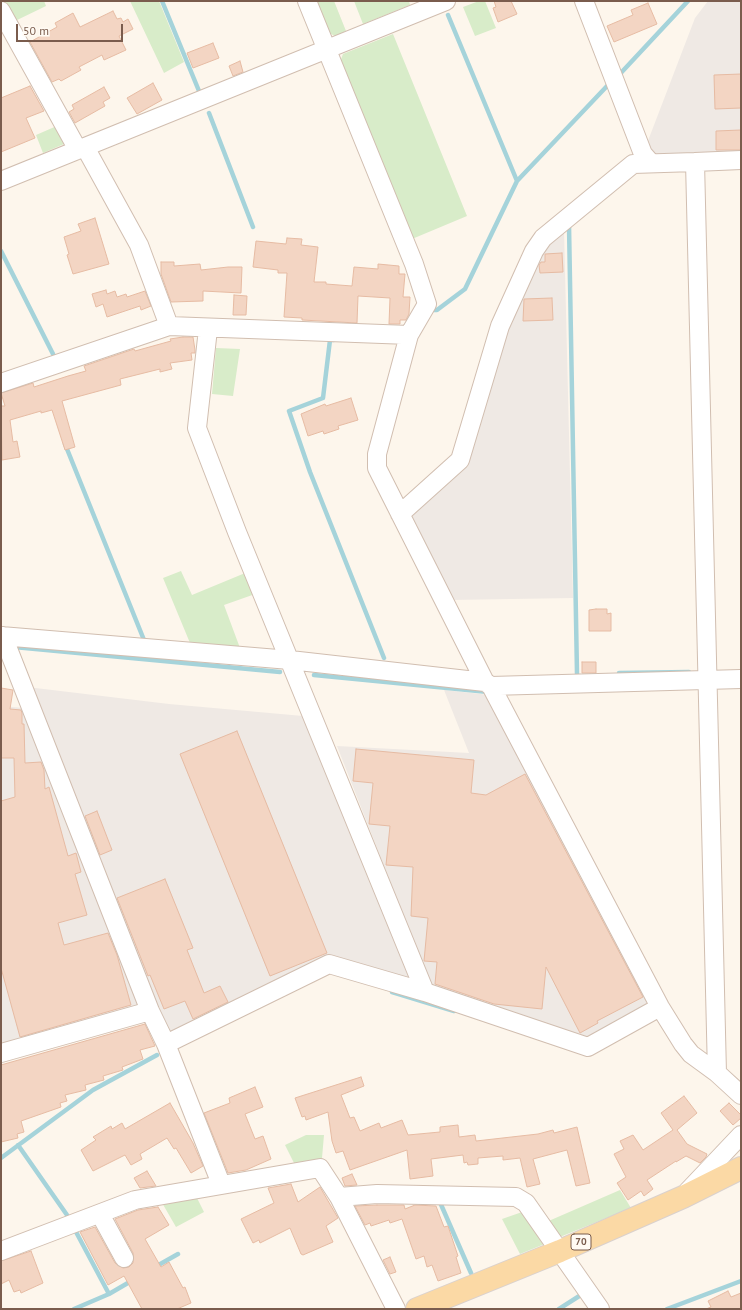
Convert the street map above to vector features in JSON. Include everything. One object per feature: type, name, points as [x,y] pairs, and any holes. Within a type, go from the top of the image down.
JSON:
[{"type":"main road","name":"70","points":[[417,1309],[560,1252],[741,1168]]},
{"type":"street","points":[[307,1],[414,264],[427,304],[409,335],[377,454],[377,468],[488,684],[660,1007],[691,1054],[717,1073],[741,1095]]},
{"type":"street","points":[[1,181],[446,1]]},
{"type":"street","points":[[584,1],[643,154],[651,163]]},
{"type":"street","points":[[1,11],[138,244],[169,326]]},
{"type":"street","points":[[400,514],[460,460],[500,326],[534,252],[543,238],[633,164],[741,160]]},
{"type":"street","points":[[695,162],[717,1073]]},
{"type":"street","points":[[1,383],[169,326],[208,329],[409,335]]},
{"type":"street","points":[[208,329],[197,428],[425,992]]},
{"type":"street","points":[[221,1184],[166,1044],[150,1011],[2,636],[290,660],[488,684],[741,679]]},
{"type":"street","points":[[166,1044],[328,964],[425,992],[588,1047],[660,1007]]},
{"type":"street","points":[[1,1053],[150,1011]]},
{"type":"street","points":[[683,1196],[741,1135]]},
{"type":"street","points":[[1,1251],[135,1200],[320,1168],[339,1197],[396,1309]]},
{"type":"street","points":[[339,1197],[377,1194],[516,1197],[526,1203],[600,1309]]},
{"type":"street","points":[[100,1214],[124,1258]]},
{"type":"shaded area","points":[[708,1],[741,1],[741,155],[657,157],[646,146],[695,18]]},
{"type":"shaded area","points":[[564,230],[573,598],[451,600],[409,519],[410,510],[461,467],[506,327],[541,249]]},
{"type":"shaded area","points":[[27,687],[169,704],[303,716],[411,983],[329,960],[178,1033],[168,1031],[162,1023]]},
{"type":"shaded area","points":[[444,690],[490,695],[653,1003],[589,1040],[433,991],[337,746],[469,753]]},
{"type":"shaded area","points":[[1,706],[24,708],[143,1008],[1,1046]]},
{"type":"green space","points":[[1,1],[44,1],[46,6],[13,22]]},
{"type":"green space","points":[[130,1],[159,1],[184,62],[164,73]]},
{"type":"green space","points":[[314,1],[334,1],[346,31],[335,36],[327,32]]},
{"type":"green space","points":[[354,1],[409,1],[410,5],[363,24]]},
{"type":"green space","points":[[479,1],[485,1],[496,28],[475,36],[463,7]]},
{"type":"green space","points":[[393,34],[467,216],[412,239],[340,62],[343,54]]},
{"type":"green space","points":[[59,125],[66,138],[64,144],[43,153],[36,135]]},
{"type":"green space","points":[[216,348],[240,349],[233,396],[212,394]]},
{"type":"green space","points":[[181,571],[192,595],[250,571],[258,593],[224,605],[240,648],[190,643],[163,578]]},
{"type":"green space","points":[[306,1135],[324,1135],[322,1158],[319,1162],[296,1167],[285,1145]]},
{"type":"green space","points":[[620,1190],[631,1208],[555,1239],[544,1223]]},
{"type":"green space","points":[[195,1194],[204,1212],[176,1227],[161,1201]]},
{"type":"green space","points":[[525,1211],[547,1243],[520,1254],[502,1219]]},
{"type":"building","points":[[494,1],[511,1],[517,14],[498,22],[493,8],[496,7]]},
{"type":"building","points":[[648,3],[657,24],[614,42],[607,26],[633,15],[631,10]]},
{"type":"building","points":[[113,11],[117,19],[121,18],[123,22],[128,19],[133,29],[119,36],[126,50],[104,60],[102,55],[79,67],[81,70],[61,81],[59,79],[52,82],[30,42],[57,27],[55,23],[73,13],[80,27]]},
{"type":"building","points":[[213,43],[219,58],[193,68],[187,53]]},
{"type":"building","points":[[240,61],[243,72],[233,76],[229,66]]},
{"type":"building","points":[[741,74],[741,108],[715,109],[714,75]]},
{"type":"building","points":[[153,83],[162,100],[137,114],[127,98]]},
{"type":"building","points":[[30,86],[44,111],[26,118],[35,138],[1,152],[1,98]]},
{"type":"building","points":[[104,87],[110,98],[103,102],[105,106],[75,123],[69,112],[74,109],[72,105]]},
{"type":"building","points":[[741,130],[741,150],[716,150],[716,131]]},
{"type":"building","points":[[95,218],[109,264],[73,274],[67,255],[69,254],[64,237],[81,231],[78,224]]},
{"type":"building","points":[[287,238],[302,239],[301,245],[318,247],[314,282],[326,282],[326,284],[352,286],[354,267],[378,269],[378,264],[399,266],[399,274],[405,274],[403,297],[410,297],[409,314],[406,320],[400,320],[400,324],[389,324],[390,298],[358,296],[357,323],[302,320],[302,318],[284,317],[287,273],[278,273],[278,270],[253,267],[256,241],[286,244]]},
{"type":"building","points":[[562,253],[563,272],[540,273],[539,265],[541,262],[545,262],[545,254]]},
{"type":"building","points":[[161,262],[174,262],[174,266],[200,264],[201,270],[242,267],[241,293],[203,291],[203,301],[171,302],[161,274]]},
{"type":"building","points":[[106,290],[107,294],[115,291],[117,297],[126,294],[127,297],[145,291],[151,306],[141,310],[140,306],[107,317],[103,304],[96,307],[92,294]]},
{"type":"building","points":[[234,295],[247,296],[246,315],[233,315]]},
{"type":"building","points":[[552,298],[553,320],[523,321],[524,299]]},
{"type":"building","points":[[193,337],[195,353],[191,353],[192,360],[170,363],[172,369],[160,372],[160,369],[120,379],[121,385],[62,401],[75,447],[65,450],[52,410],[41,413],[41,411],[10,420],[13,442],[17,441],[20,457],[2,460],[1,406],[5,406],[1,393],[33,383],[34,387],[86,371],[84,366],[134,349],[135,351],[171,341],[170,339]]},
{"type":"building","points":[[351,398],[358,420],[338,426],[339,429],[324,434],[323,431],[308,436],[301,414],[325,404],[326,406]]},
{"type":"building","points":[[607,609],[607,614],[611,613],[611,631],[589,631],[589,610]]},
{"type":"building","points":[[582,662],[596,662],[596,673],[582,673]]},
{"type":"building","points":[[1,688],[13,690],[10,709],[21,710],[22,713],[22,724],[24,724],[25,763],[41,762],[44,770],[45,789],[49,787],[68,856],[76,853],[81,872],[75,874],[87,915],[58,923],[64,945],[108,933],[117,955],[131,1005],[20,1037],[1,968],[1,801],[15,797],[14,758],[1,758]]},
{"type":"building","points":[[237,731],[327,953],[270,976],[180,754]]},
{"type":"building","points":[[356,749],[474,760],[471,793],[486,795],[525,774],[643,997],[597,1021],[598,1023],[580,1033],[546,967],[542,1009],[494,1004],[435,984],[437,962],[424,961],[428,918],[411,916],[413,867],[386,865],[390,826],[369,824],[373,783],[353,781]]},
{"type":"building","points":[[97,811],[112,850],[100,855],[85,816]]},
{"type":"building","points":[[165,879],[193,948],[187,950],[204,993],[220,986],[228,1002],[193,1019],[185,1001],[164,1009],[150,975],[148,976],[117,898]]},
{"type":"building","points":[[145,1024],[155,1046],[140,1050],[143,1059],[122,1067],[123,1070],[103,1076],[104,1080],[85,1085],[86,1090],[65,1095],[67,1101],[60,1103],[61,1107],[21,1121],[24,1132],[17,1134],[18,1138],[1,1142],[1,1065]]},
{"type":"building","points":[[361,1077],[364,1086],[341,1095],[350,1118],[354,1117],[360,1131],[379,1123],[381,1128],[402,1120],[408,1135],[440,1132],[440,1127],[458,1125],[459,1137],[475,1135],[476,1141],[538,1134],[553,1130],[554,1133],[577,1127],[590,1183],[576,1186],[567,1150],[533,1159],[540,1184],[527,1187],[520,1158],[503,1160],[503,1156],[478,1158],[478,1164],[468,1165],[467,1162],[464,1163],[463,1155],[431,1159],[433,1176],[410,1179],[407,1150],[350,1170],[343,1151],[336,1153],[332,1141],[328,1112],[306,1120],[305,1116],[302,1117],[295,1098]]},
{"type":"building","points":[[255,1087],[263,1107],[245,1114],[255,1139],[263,1136],[271,1159],[246,1170],[228,1173],[204,1113],[230,1103],[229,1098]]},
{"type":"building","points":[[684,1096],[697,1113],[677,1130],[687,1144],[707,1154],[706,1157],[700,1163],[686,1156],[676,1161],[647,1180],[653,1189],[644,1196],[641,1191],[628,1200],[617,1183],[626,1177],[614,1154],[624,1149],[620,1141],[633,1135],[643,1150],[673,1130],[661,1113]]},
{"type":"building","points":[[170,1103],[193,1143],[203,1166],[191,1173],[176,1148],[174,1149],[167,1138],[140,1154],[142,1159],[131,1165],[125,1155],[93,1171],[81,1150],[96,1140],[93,1137],[111,1126],[112,1129],[122,1123],[125,1129]]},
{"type":"building","points":[[729,1103],[741,1115],[741,1118],[733,1125],[720,1111]]},
{"type":"building","points":[[147,1171],[156,1186],[140,1188],[134,1178]]},
{"type":"building","points":[[352,1174],[357,1185],[345,1186],[342,1178]]},
{"type":"building","points":[[291,1184],[298,1202],[320,1187],[338,1218],[326,1226],[333,1242],[303,1255],[301,1254],[290,1228],[260,1243],[259,1240],[253,1243],[241,1219],[274,1203],[268,1188]]},
{"type":"building","points":[[404,1205],[405,1209],[415,1205],[436,1206],[444,1227],[448,1226],[458,1256],[456,1257],[461,1273],[438,1281],[432,1265],[427,1267],[424,1256],[416,1259],[402,1219],[390,1223],[389,1220],[371,1226],[370,1223],[365,1225],[355,1206]]},
{"type":"building","points":[[158,1207],[169,1225],[145,1239],[161,1267],[169,1262],[183,1288],[185,1287],[191,1303],[177,1309],[142,1309],[124,1276],[108,1285],[80,1232],[95,1227],[115,1263],[123,1268],[129,1267],[133,1263],[133,1253],[115,1219],[138,1210]]},
{"type":"building","points":[[31,1251],[43,1283],[21,1293],[20,1290],[14,1292],[9,1280],[1,1284],[1,1261]]},
{"type":"building","points":[[390,1257],[396,1272],[390,1274],[383,1260]]},
{"type":"building","points":[[728,1291],[731,1297],[741,1293],[741,1309],[706,1309],[711,1307],[708,1301]]},
{"type":"waterway","points":[[162,1],[199,91]]},
{"type":"waterway","points":[[619,75],[688,1]]},
{"type":"waterway","points":[[448,15],[517,181]]},
{"type":"waterway","points":[[431,310],[437,310],[465,289],[517,181],[608,85]]},
{"type":"waterway","points":[[209,113],[253,227]]},
{"type":"waterway","points":[[569,225],[577,674]]},
{"type":"waterway","points":[[1,251],[53,354]]},
{"type":"waterway","points":[[334,340],[330,340],[323,398],[289,411],[310,472],[384,658]]},
{"type":"waterway","points":[[65,444],[144,640]]},
{"type":"waterway","points":[[14,647],[280,672]]},
{"type":"waterway","points":[[619,673],[689,672]]},
{"type":"waterway","points":[[314,675],[488,692]]},
{"type":"waterway","points":[[392,992],[454,1011]]},
{"type":"waterway","points":[[1,1158],[93,1090],[157,1055]]},
{"type":"waterway","points":[[18,1145],[67,1215]]},
{"type":"waterway","points":[[439,1200],[471,1273]]},
{"type":"waterway","points":[[75,1230],[109,1294],[133,1280]]},
{"type":"waterway","points":[[155,1267],[178,1254]]},
{"type":"waterway","points":[[667,1309],[741,1281]]},
{"type":"waterway","points":[[559,1309],[584,1293]]},
{"type":"waterway","points":[[74,1309],[109,1294]]}]
